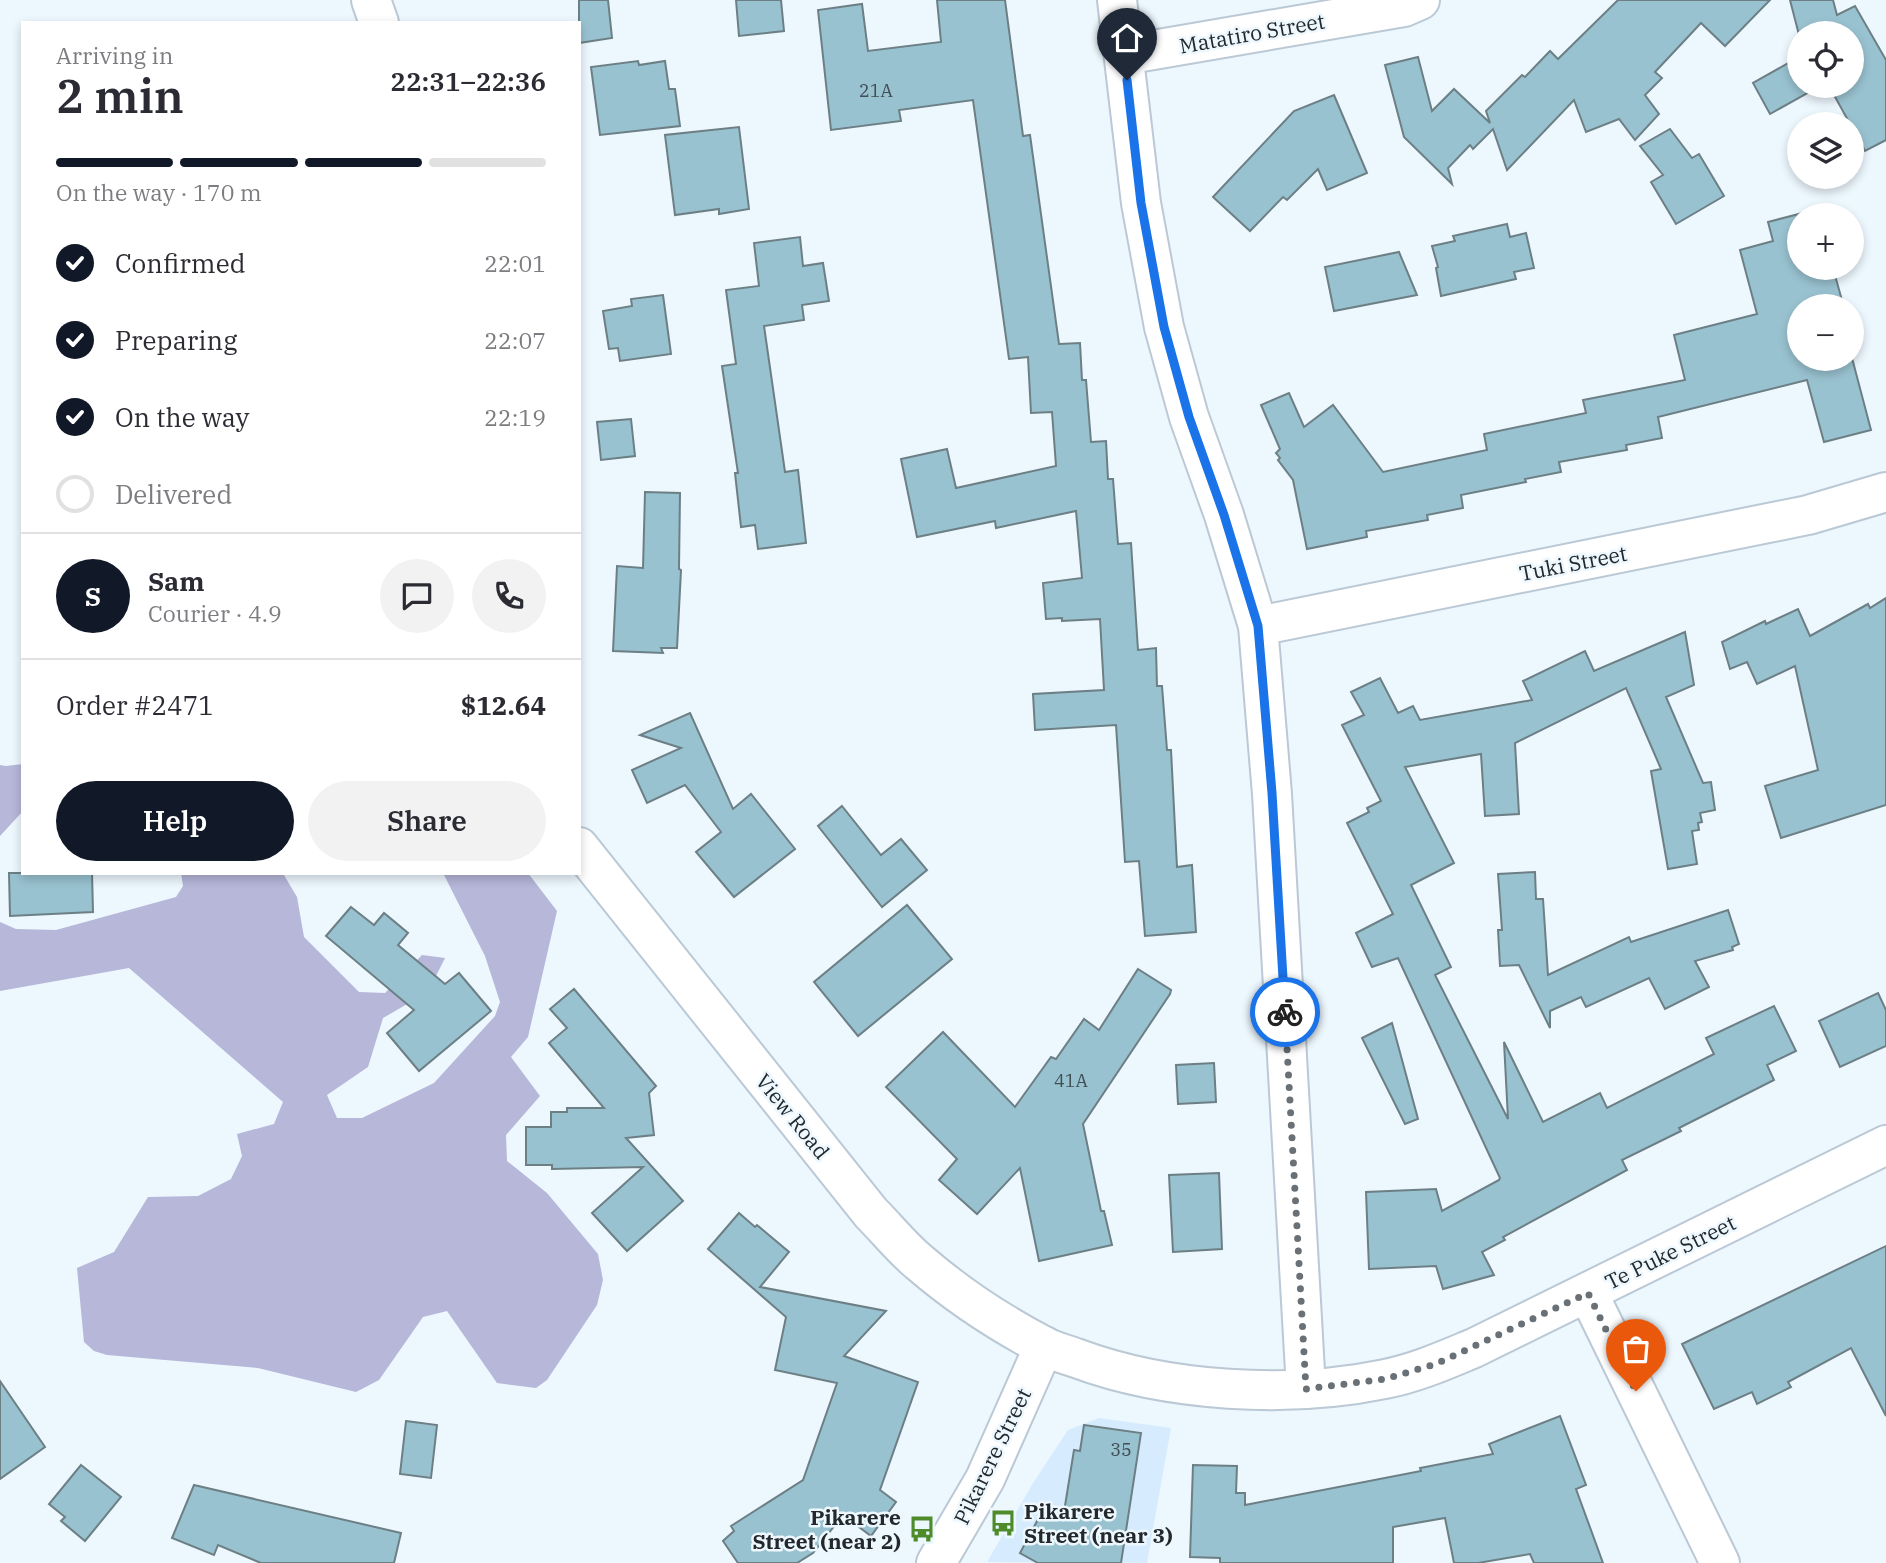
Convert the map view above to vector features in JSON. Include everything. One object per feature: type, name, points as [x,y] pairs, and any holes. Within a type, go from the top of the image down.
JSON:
[{"type":"street","points":[[371,0],[378,21]]},
{"type":"street","points":[[1116,0],[1141,203],[1164,327],[1189,417],[1224,515],[1258,626],[1272,793],[1306,1389]]},
{"type":"street","name":"Matatiro Street","points":[[1124,55],[1404,6],[1420,0]]},
{"type":"street","name":"Tuki Street","points":[[1258,626],[1808,515],[1886,492]]},
{"type":"street","name":"View Road","points":[[581,850],[880,1222],[917,1261],[978,1308],[1044,1346]]},
{"type":"street","name":"Te Puke Street","points":[[1044,1346],[1111,1371],[1170,1383],[1229,1388],[1306,1389],[1385,1379],[1436,1364],[1588,1293],[1886,1145]]},
{"type":"street","points":[[1588,1293],[1720,1563]]},
{"type":"street","name":"Pikarere Street","points":[[936,1563],[985,1479],[1044,1346]]},
{"type":"shaded area","points":[[21,764],[21,813],[0,836],[0,765]]},
{"type":"shaded area","points":[[181,875],[284,875],[297,897],[304,937],[359,992],[385,993],[422,955],[445,958],[428,992],[383,1018],[368,1067],[327,1095],[337,1118],[362,1118],[434,1083],[495,1016],[500,1002],[485,956],[444,875],[530,875],[557,911],[528,1037],[511,1057],[540,1096],[506,1135],[507,1161],[547,1193],[598,1254],[603,1280],[597,1305],[547,1380],[536,1388],[497,1383],[447,1311],[423,1317],[379,1380],[356,1392],[258,1368],[107,1355],[94,1351],[84,1342],[77,1268],[114,1252],[148,1197],[198,1196],[231,1179],[242,1156],[237,1134],[274,1124],[283,1102],[129,968],[0,991],[0,922],[16,929],[56,930],[176,897],[183,886]]},
{"type":"shaded area","points":[[1099,1418],[1171,1428],[1147,1563],[987,1562],[1033,1483],[1068,1430]]},
{"type":"building","points":[[579,0],[608,0],[612,38],[581,43]]},
{"type":"building","points":[[736,0],[781,0],[784,31],[739,36]]},
{"type":"building","points":[[937,0],[1005,0],[1023,136],[1030,135],[1059,344],[1080,343],[1091,442],[1106,441],[1108,479],[1113,479],[1118,544],[1131,543],[1138,650],[1156,648],[1157,686],[1162,686],[1167,750],[1171,750],[1177,867],[1192,865],[1196,932],[1145,936],[1139,861],[1125,862],[1116,725],[1035,730],[1033,694],[1104,690],[1100,619],[1046,619],[1043,583],[1082,578],[1076,511],[996,528],[995,521],[917,537],[901,459],[947,449],[956,488],[1056,466],[1052,412],[1031,413],[1028,357],[1009,359],[973,100],[899,110],[901,121],[831,130],[818,10],[862,4],[868,51],[941,42]]},
{"type":"building","points":[[1618,0],[1770,0],[1725,46],[1701,23],[1655,72],[1662,78],[1645,95],[1659,114],[1635,140],[1619,119],[1586,132],[1574,100],[1507,170],[1493,129],[1473,149],[1470,145],[1448,168],[1452,184],[1404,137],[1385,65],[1418,57],[1432,111],[1454,89],[1490,123],[1486,111],[1522,75],[1525,77],[1550,51],[1558,59]]},
{"type":"building","points":[[1790,0],[1833,0],[1837,15],[1855,6],[1864,21],[1795,21]]},
{"type":"building","points":[[1864,22],[1886,60],[1886,140],[1865,151],[1864,112],[1843,112],[1836,98],[1864,98]]},
{"type":"building","points":[[638,61],[639,65],[665,61],[669,89],[675,89],[680,126],[600,135],[591,67]]},
{"type":"building","points":[[1787,64],[1787,98],[1799,98],[1770,114],[1753,83]]},
{"type":"building","points":[[1334,95],[1367,173],[1327,190],[1318,169],[1287,200],[1283,197],[1250,231],[1213,197],[1294,111]]},
{"type":"building","points":[[739,127],[749,209],[719,214],[719,209],[675,215],[665,135]]},
{"type":"building","points":[[1670,129],[1692,158],[1699,154],[1724,196],[1676,224],[1651,182],[1663,175],[1640,146]]},
{"type":"building","points":[[1787,217],[1787,280],[1836,280],[1840,294],[1787,294],[1787,371],[1855,371],[1871,430],[1824,442],[1807,380],[1658,417],[1662,438],[1626,445],[1627,450],[1559,462],[1561,472],[1525,479],[1526,482],[1461,495],[1463,508],[1427,515],[1428,520],[1366,531],[1367,537],[1307,549],[1293,480],[1278,460],[1280,458],[1276,453],[1280,449],[1261,405],[1289,393],[1304,427],[1333,405],[1383,472],[1487,450],[1484,434],[1586,413],[1583,400],[1685,380],[1674,335],[1757,314],[1740,250],[1773,241],[1768,222]]},
{"type":"building","points":[[1507,224],[1510,237],[1526,233],[1534,268],[1514,272],[1516,279],[1441,296],[1438,267],[1432,246],[1455,241],[1453,236]]},
{"type":"building","points":[[800,237],[803,266],[823,263],[829,301],[802,305],[804,320],[764,326],[785,472],[798,470],[806,543],[758,549],[755,525],[741,527],[735,473],[738,473],[722,366],[736,364],[726,290],[759,286],[754,243]]},
{"type":"building","points":[[1399,252],[1417,295],[1334,311],[1325,267]]},
{"type":"building","points":[[663,295],[671,354],[620,361],[618,348],[609,349],[603,311],[632,306],[631,299]]},
{"type":"building","points":[[631,419],[635,456],[601,460],[597,422]]},
{"type":"building","points":[[645,492],[680,493],[681,570],[677,648],[661,648],[663,653],[613,651],[617,566],[643,568]]},
{"type":"building","points":[[1886,598],[1886,805],[1781,838],[1765,786],[1818,770],[1795,666],[1757,684],[1747,662],[1730,669],[1722,642],[1765,621],[1766,624],[1798,609],[1810,636],[1868,604],[1870,608]]},
{"type":"building","points":[[1685,632],[1694,685],[1666,697],[1703,783],[1711,782],[1715,810],[1700,813],[1702,822],[1698,823],[1699,830],[1692,831],[1697,864],[1668,869],[1651,771],[1661,769],[1626,688],[1515,743],[1519,814],[1485,816],[1481,754],[1405,767],[1454,863],[1411,885],[1451,967],[1435,975],[1508,1119],[1504,1042],[1543,1122],[1600,1093],[1607,1108],[1714,1054],[1706,1038],[1774,1006],[1796,1051],[1767,1065],[1774,1080],[1622,1160],[1627,1170],[1503,1237],[1505,1240],[1482,1252],[1494,1275],[1443,1289],[1436,1266],[1369,1269],[1366,1192],[1436,1189],[1442,1211],[1500,1178],[1398,958],[1372,967],[1356,933],[1393,914],[1347,823],[1369,812],[1367,808],[1381,801],[1342,725],[1364,715],[1351,692],[1380,678],[1398,713],[1413,706],[1420,720],[1532,700],[1523,681],[1585,651],[1594,671]]},
{"type":"building","points":[[690,713],[733,809],[751,794],[795,849],[734,897],[696,852],[721,832],[685,785],[647,803],[632,770],[681,748],[640,735]]},
{"type":"building","points":[[842,806],[881,855],[901,839],[927,870],[882,907],[818,826]]},
{"type":"building","points":[[1535,872],[1536,899],[1543,899],[1548,975],[1629,937],[1631,942],[1728,910],[1739,944],[1732,947],[1733,950],[1695,961],[1709,987],[1665,1009],[1649,978],[1586,1007],[1581,997],[1550,1011],[1550,1028],[1519,965],[1500,966],[1498,930],[1502,930],[1498,874]]},
{"type":"building","points":[[9,873],[92,875],[93,912],[10,916]]},
{"type":"building","points":[[907,905],[952,959],[858,1036],[814,982]]},
{"type":"building","points":[[351,907],[374,925],[384,913],[408,933],[398,945],[445,984],[459,973],[491,1011],[419,1071],[387,1033],[414,1010],[326,936]]},
{"type":"building","points":[[1138,969],[1171,990],[1170,994],[1083,1124],[1101,1211],[1104,1211],[1112,1245],[1039,1261],[1020,1168],[977,1214],[939,1180],[957,1159],[886,1087],[943,1032],[1015,1107],[1051,1057],[1056,1059],[1084,1019],[1099,1030]]},
{"type":"building","points":[[574,989],[656,1086],[649,1093],[654,1135],[626,1138],[683,1201],[627,1251],[592,1213],[643,1167],[552,1169],[552,1165],[526,1165],[526,1127],[551,1127],[551,1112],[567,1112],[567,1108],[604,1108],[549,1043],[567,1028],[550,1009]]},
{"type":"building","points":[[1878,993],[1886,1010],[1886,1046],[1840,1067],[1819,1021]]},
{"type":"building","points":[[1392,1023],[1418,1119],[1405,1124],[1362,1038]]},
{"type":"building","points":[[1214,1063],[1216,1102],[1178,1104],[1176,1065]]},
{"type":"building","points":[[1219,1173],[1222,1249],[1173,1252],[1169,1175]]},
{"type":"building","points":[[739,1213],[789,1252],[760,1287],[886,1311],[844,1356],[918,1382],[880,1490],[896,1502],[871,1536],[843,1515],[813,1553],[797,1563],[738,1563],[723,1541],[734,1531],[731,1526],[803,1480],[837,1383],[775,1370],[786,1317],[708,1249]]},
{"type":"building","points":[[1886,1246],[1886,1416],[1851,1348],[1788,1382],[1791,1387],[1757,1404],[1752,1392],[1714,1409],[1682,1344]]},
{"type":"building","points":[[0,1381],[45,1447],[0,1479]]},
{"type":"building","points":[[1560,1416],[1586,1485],[1576,1489],[1603,1563],[1534,1563],[1530,1554],[1478,1563],[1454,1563],[1445,1518],[1393,1527],[1393,1563],[1220,1563],[1220,1558],[1190,1557],[1193,1465],[1237,1466],[1236,1493],[1245,1493],[1245,1505],[1421,1471],[1420,1468],[1493,1454],[1489,1444]]},
{"type":"building","points":[[406,1421],[437,1425],[431,1478],[400,1474]]},
{"type":"building","points":[[1084,1425],[1141,1433],[1121,1563],[1038,1563],[1020,1553],[1044,1508],[1064,1512],[1074,1450],[1080,1451]]},
{"type":"building","points":[[81,1465],[121,1497],[85,1541],[61,1521],[65,1517],[49,1504]]},
{"type":"building","points":[[194,1485],[401,1533],[394,1563],[261,1563],[218,1545],[214,1555],[172,1538]]},
{"type":"way so far","points":[[1285,1012],[1306,1389],[1385,1379],[1436,1364],[1588,1293],[1636,1391]]},
{"type":"place","name":"Pikarere Street (near 3)","points":[[1003,1523]]},
{"type":"place","name":"Pikarere Street (near 2)","points":[[922,1529]]},
{"type":"route","points":[[1127,80],[1141,203],[1164,327],[1189,417],[1224,515],[1258,626],[1272,793],[1285,1012]]}]
